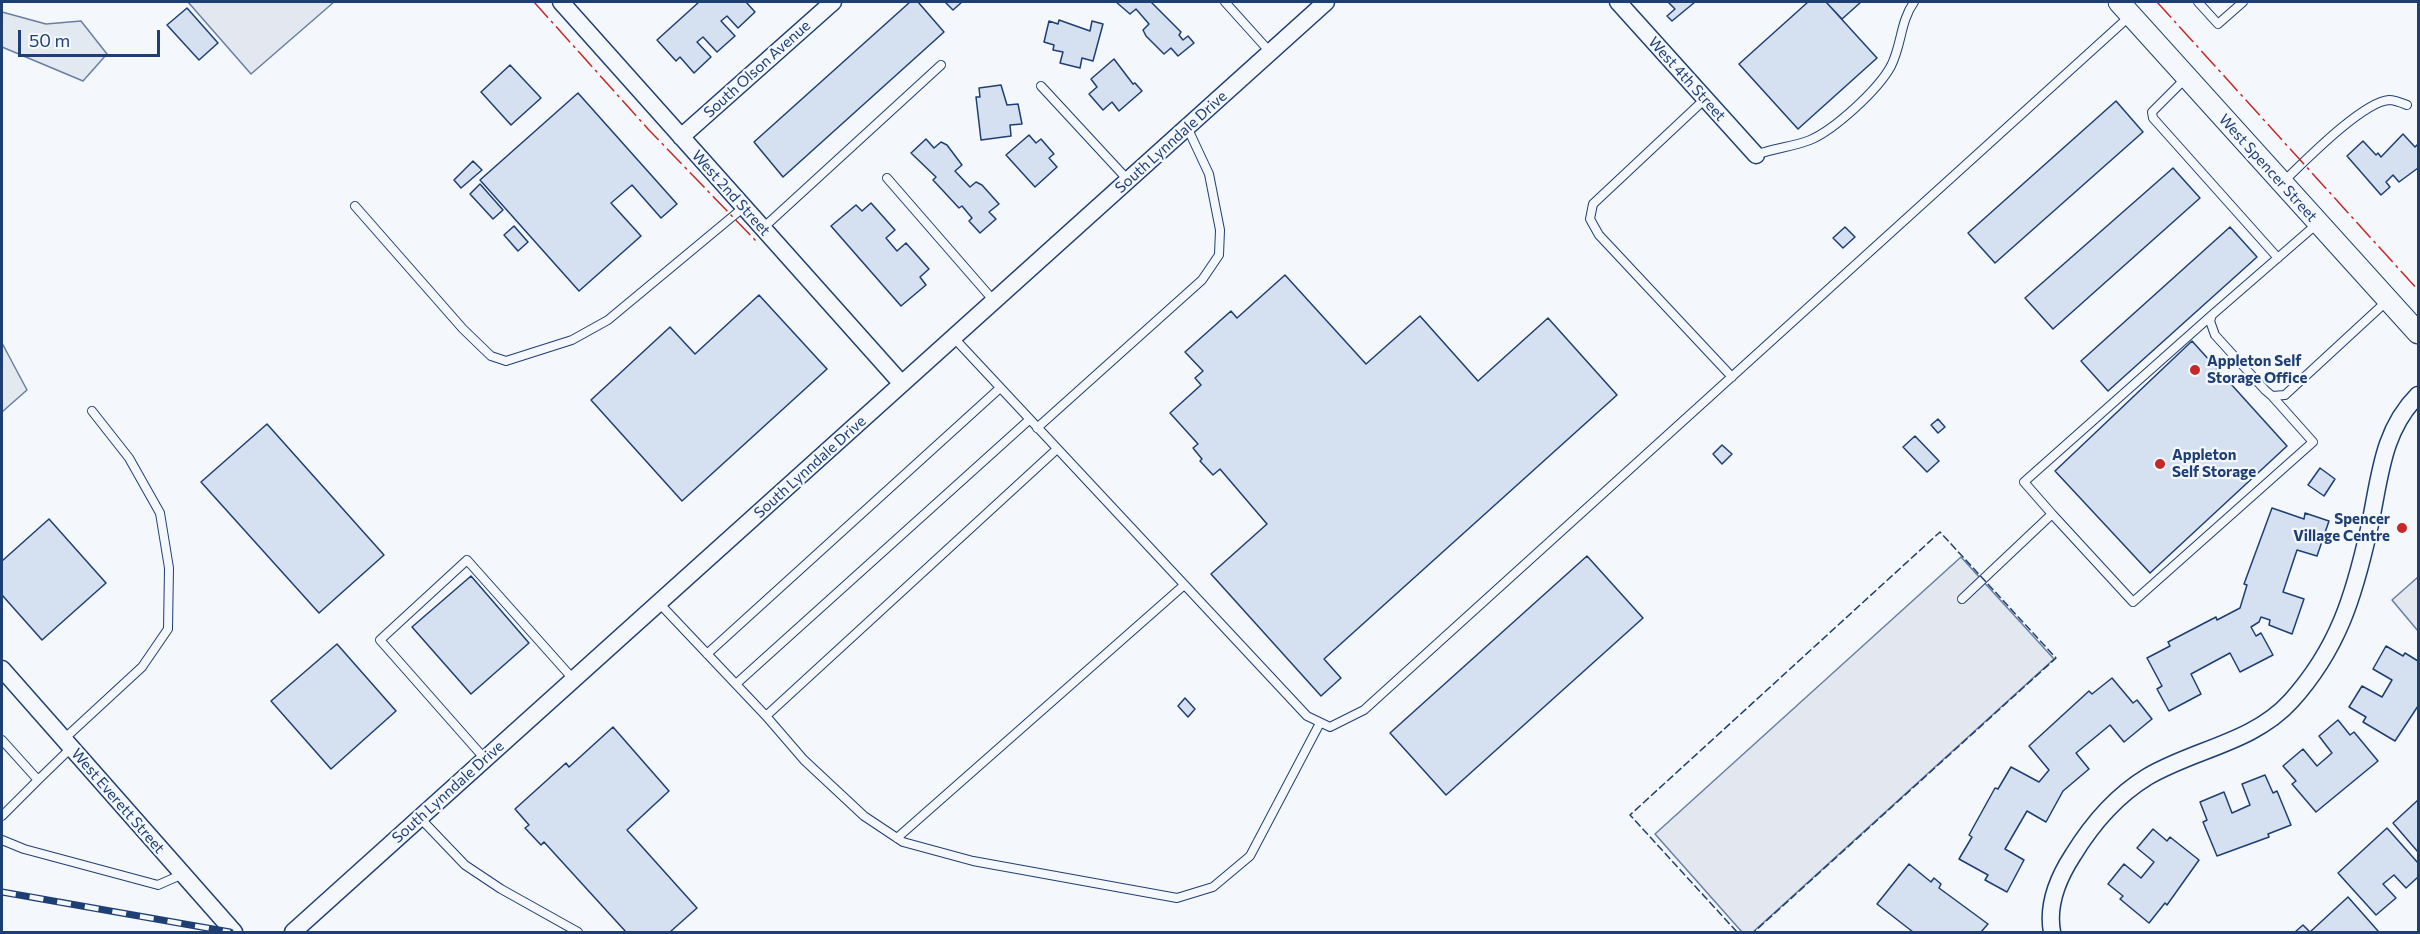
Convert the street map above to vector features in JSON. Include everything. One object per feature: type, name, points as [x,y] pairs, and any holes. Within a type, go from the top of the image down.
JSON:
[{"type":"street","name":"West 2nd Street","points":[[561,2],[902,384]]},
{"type":"street","name":"South Olson Avenue","points":[[681,137],[833,2]]},
{"type":"street","name":"South Lynndale Drive","points":[[292,933],[1326,2]]},
{"type":"street","name":"West 4th Street","points":[[1618,2],[1756,156]]},
{"type":"street","name":"West Spencer Street","points":[[2125,8],[2418,333]]},
{"type":"street","points":[[2052,933],[2050,920],[2056,888],[2085,836],[2105,812],[2125,792],[2148,776],[2250,732],[2269,720],[2290,702],[2326,655],[2340,632],[2353,588],[2369,530],[2383,453],[2398,419],[2418,395]]},
{"type":"street","name":"West Everett Street","points":[[2,669],[234,933]]},
{"type":"lane","points":[[1225,2],[1270,52]]},
{"type":"lane","points":[[1756,156],[1818,136],[1875,88],[1890,68],[1898,52],[1905,15],[1914,2]]},
{"type":"lane","points":[[2198,2],[2218,24],[2243,2]]},
{"type":"lane","points":[[954,338],[1183,586],[1307,716],[1330,727],[1364,711],[1732,377],[2125,8]]},
{"type":"lane","points":[[763,228],[940,65]]},
{"type":"lane","points":[[2186,77],[2152,112],[2153,118],[2278,258]]},
{"type":"lane","points":[[1041,86],[1128,180]]},
{"type":"lane","points":[[1705,99],[1593,204],[1590,219],[1599,235],[1732,377]]},
{"type":"lane","points":[[2282,183],[2337,132],[2370,107],[2389,100],[2407,105]]},
{"type":"lane","points":[[1037,428],[1202,280],[1219,255],[1220,230],[1209,174],[1187,128]]},
{"type":"lane","points":[[887,178],[994,301]]},
{"type":"lane","points":[[355,206],[463,329],[491,356],[506,361],[572,340],[608,320],[744,207]]},
{"type":"lane","points":[[2212,315],[2211,328],[2215,335],[2313,442],[2133,602],[2024,482],[2212,315],[2318,222]]},
{"type":"lane","points":[[2272,396],[2285,395],[2388,300]]},
{"type":"lane","points":[[707,654],[1000,388]]},
{"type":"lane","points":[[2,816],[142,667],[168,629],[169,568],[160,513],[129,458],[92,411]]},
{"type":"lane","points":[[736,684],[1029,420]]},
{"type":"lane","points":[[766,716],[1056,449]]},
{"type":"lane","points":[[1962,599],[2052,514]]},
{"type":"lane","points":[[485,759],[380,640],[467,560],[573,680]]},
{"type":"lane","points":[[897,838],[1183,586]]},
{"type":"lane","points":[[659,603],[766,716],[804,760],[864,816],[897,838],[973,861],[1177,898],[1213,887],[1250,856],[1320,723]]},
{"type":"lane","points":[[2,740],[38,780]]},
{"type":"lane","points":[[420,818],[465,865],[501,889],[578,933]]},
{"type":"lane","points":[[2,840],[158,885],[183,874]]},
{"type":"shaded area","points":[[188,2],[334,2],[251,74]]},
{"type":"shaded area","points":[[2,12],[46,24],[81,21],[107,54],[83,81],[2,47]]},
{"type":"shaded area","points":[[2,343],[27,390],[2,412]]},
{"type":"shaded area","points":[[1961,557],[2054,659],[1753,932],[1742,932],[1655,834]]},
{"type":"shaded area","points":[[2418,577],[2418,631],[2392,600]]},
{"type":"building","points":[[699,2],[746,2],[755,12],[738,28],[727,16],[721,21],[735,36],[717,52],[703,37],[697,42],[711,57],[694,73],[680,57],[676,61],[657,40]]},
{"type":"building","points":[[910,2],[918,2],[944,32],[783,177],[754,142]]},
{"type":"building","points":[[945,2],[962,2],[953,10]]},
{"type":"building","points":[[1116,2],[1151,2],[1181,32],[1179,35],[1183,40],[1188,36],[1194,43],[1178,56],[1171,48],[1164,54],[1146,36],[1143,30],[1149,24],[1136,9],[1130,14]]},
{"type":"building","points":[[1668,2],[1695,2],[1672,21],[1667,16],[1675,9]]},
{"type":"building","points":[[1808,2],[1826,2],[1877,58],[1798,129],[1739,64]]},
{"type":"building","points":[[1826,2],[1861,2],[1842,19]]},
{"type":"building","points":[[187,8],[218,43],[199,60],[167,25]]},
{"type":"building","points":[[1059,20],[1090,31],[1092,21],[1103,24],[1093,61],[1082,58],[1080,68],[1060,63],[1063,52],[1053,50],[1054,45],[1044,42],[1049,21],[1058,24]]},
{"type":"building","points":[[1114,59],[1133,84],[1135,83],[1142,91],[1119,111],[1112,102],[1103,110],[1089,94],[1097,87],[1091,79]]},
{"type":"building","points":[[510,65],[541,98],[511,125],[481,92]]},
{"type":"building","points":[[1001,85],[1007,105],[1018,104],[1022,124],[1010,125],[1011,136],[981,140],[976,97],[980,97],[979,88]]},
{"type":"building","points":[[578,93],[677,204],[661,218],[632,185],[611,203],[641,236],[579,291],[480,180]]},
{"type":"building","points":[[2116,101],[2143,132],[1995,263],[1968,233]]},
{"type":"building","points":[[2403,134],[2415,147],[2418,144],[2418,168],[2399,182],[2393,175],[2386,182],[2390,187],[2381,195],[2347,156],[2363,141],[2376,155],[2378,153],[2381,157]]},
{"type":"building","points":[[1029,135],[1036,143],[1041,139],[1054,154],[1049,158],[1057,167],[1035,187],[1006,155]]},
{"type":"building","points":[[926,139],[934,148],[941,142],[947,145],[962,165],[955,171],[970,187],[976,182],[982,185],[999,204],[989,212],[996,219],[980,233],[969,221],[972,218],[962,206],[959,208],[933,180],[936,177],[911,153]]},
{"type":"building","points":[[473,161],[482,170],[461,188],[454,180]]},
{"type":"building","points":[[2173,168],[2200,198],[2053,329],[2025,298]]},
{"type":"building","points":[[480,184],[503,210],[493,219],[470,194]]},
{"type":"building","points":[[871,203],[895,230],[886,238],[897,251],[906,243],[929,269],[920,277],[926,285],[901,306],[831,226],[856,205],[862,211]]},
{"type":"building","points":[[514,226],[528,242],[518,251],[504,235]]},
{"type":"building","points":[[1845,227],[1855,237],[1843,248],[1833,238]]},
{"type":"building","points":[[2230,227],[2257,257],[2108,391],[2081,361]]},
{"type":"building","points":[[1285,275],[1366,364],[1420,316],[1478,381],[1548,318],[1617,395],[1324,659],[1341,678],[1321,696],[1211,574],[1267,524],[1220,469],[1213,475],[1200,461],[1202,459],[1193,448],[1198,444],[1170,413],[1201,385],[1195,378],[1203,371],[1185,352],[1231,311],[1237,318]]},
{"type":"building","points":[[759,295],[827,369],[682,501],[591,400],[670,327],[695,354]]},
{"type":"building","points":[[2192,341],[2287,446],[2150,573],[2055,471]]},
{"type":"building","points":[[1938,419],[1945,427],[1938,433],[1931,425]]},
{"type":"building","points":[[267,424],[384,555],[319,613],[201,482]]},
{"type":"building","points":[[1915,436],[1939,461],[1927,472],[1903,447]]},
{"type":"building","points":[[1722,445],[1732,454],[1722,464],[1713,454]]},
{"type":"building","points":[[2320,468],[2335,479],[2324,496],[2308,485]]},
{"type":"building","points":[[2272,508],[2304,519],[2305,513],[2329,521],[2317,556],[2297,550],[2283,592],[2304,599],[2292,634],[2269,625],[2270,620],[2261,617],[2259,622],[2251,627],[2256,636],[2261,633],[2273,655],[2240,672],[2230,653],[2191,674],[2201,694],[2169,711],[2157,689],[2162,686],[2147,658],[2170,646],[2168,642],[2216,617],[2217,620],[2240,608],[2247,585],[2244,584]]},
{"type":"building","points":[[49,519],[106,583],[42,640],[2,595],[2,561]]},
{"type":"building","points":[[1587,556],[1643,618],[1446,795],[1390,733]]},
{"type":"building","points":[[471,576],[529,643],[471,694],[412,627]]},
{"type":"building","points":[[337,644],[396,711],[331,769],[271,701]]},
{"type":"building","points":[[2386,646],[2403,656],[2405,653],[2418,661],[2418,706],[2395,741],[2363,722],[2366,717],[2349,707],[2362,686],[2382,697],[2392,680],[2373,669]]},
{"type":"building","points":[[2112,678],[2133,703],[2137,700],[2152,719],[2124,742],[2110,725],[2076,753],[2089,769],[2063,791],[2046,822],[2027,811],[2005,849],[2024,860],[2007,892],[1985,880],[1988,875],[1959,859],[1972,837],[1969,835],[1995,788],[1998,789],[2011,767],[2039,782],[2049,770],[2029,746],[2089,691],[2092,694]]},
{"type":"building","points":[[1185,698],[1195,709],[1188,717],[1178,706]]},
{"type":"building","points":[[2338,720],[2350,735],[2354,732],[2378,761],[2316,812],[2292,784],[2296,781],[2283,766],[2303,749],[2317,766],[2332,753],[2319,736]]},
{"type":"building","points":[[613,727],[669,791],[627,830],[697,908],[670,932],[626,932],[544,842],[541,845],[525,828],[529,825],[515,809],[566,763],[569,767]]},
{"type":"building","points":[[2265,775],[2273,793],[2277,791],[2291,825],[2268,834],[2269,837],[2217,856],[2203,822],[2207,820],[2200,802],[2224,792],[2232,813],[2250,805],[2242,784]]},
{"type":"building","points":[[2418,800],[2418,852],[2393,823]]},
{"type":"building","points":[[2387,828],[2418,863],[2418,877],[2406,888],[2394,875],[2383,884],[2396,898],[2376,915],[2338,873]]},
{"type":"building","points":[[2153,829],[2167,841],[2170,837],[2199,860],[2167,905],[2165,903],[2149,923],[2120,899],[2123,896],[2108,884],[2124,864],[2141,878],[2154,862],[2137,848]]},
{"type":"building","points":[[1909,864],[1931,882],[1934,878],[1941,884],[1939,888],[1988,924],[1981,932],[1913,932],[1877,904]]},
{"type":"building","points":[[2348,897],[2378,931],[2376,932],[2310,932]]},
{"type":"building","points":[[2303,925],[2310,932],[2295,932]]},
{"type":"railway","points":[[2,892],[230,932]]},
{"type":"fence","points":[[1737,932],[1630,815],[1940,532],[2056,658],[1754,932]]},
{"type":"power","points":[[534,2],[648,129],[757,242]]},
{"type":"power","points":[[2157,2],[2418,290]]},
{"type":"place","name":"Appleton Self Storage Office","points":[[2195,370]]},
{"type":"place","name":"Appleton Self Storage","points":[[2160,464]]},
{"type":"place","name":"Spencer Village Centre","points":[[2402,528]]}]
